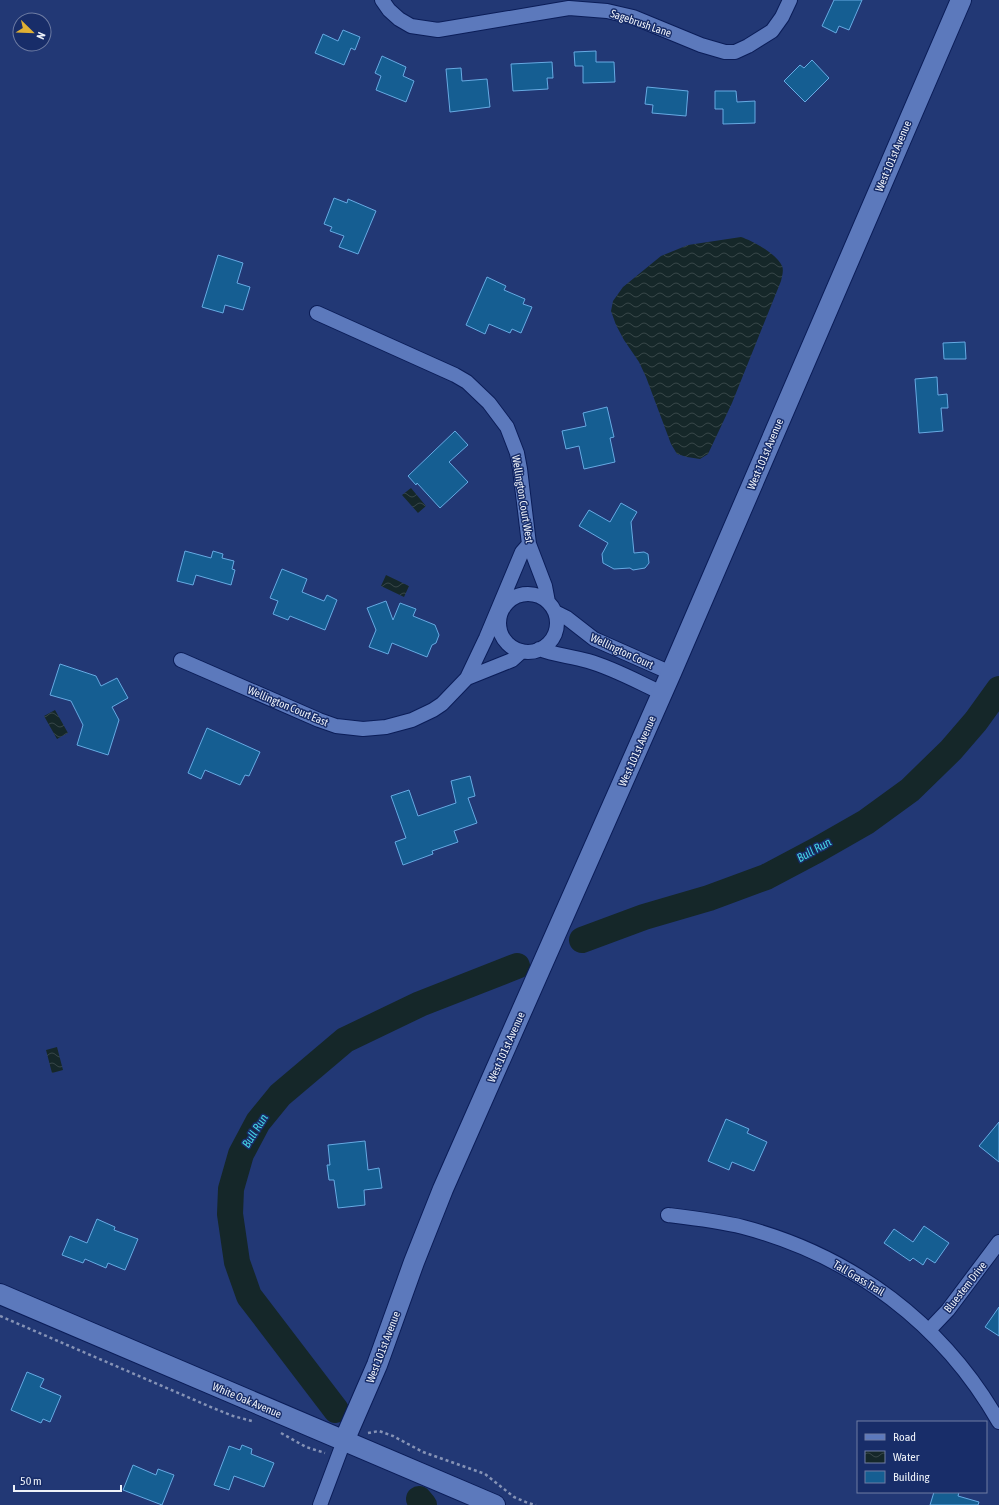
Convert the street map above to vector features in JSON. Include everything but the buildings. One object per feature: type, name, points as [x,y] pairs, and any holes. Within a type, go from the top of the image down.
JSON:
[{"type":"street","name":"Sagebrush Lane","points":[[382,0],[389,10],[399,19],[411,26],[438,30],[569,8],[607,11],[633,17],[702,46],[725,52],[735,52],[772,31],[782,17],[790,0]]},
{"type":"street","name":"West 101st Avenue","points":[[320,1505],[344,1441],[377,1365],[429,1222],[671,673],[961,0]]},
{"type":"street","name":"Wellington Court West","points":[[317,313],[455,375],[467,382],[489,403],[506,427],[517,453],[529,544],[552,607]]},
{"type":"street","points":[[467,678],[491,624],[502,606],[519,595],[532,594],[543,598],[552,607],[556,619],[554,634],[545,646],[531,651],[522,651],[511,646],[502,636],[499,624],[502,606],[522,552],[529,544]]},
{"type":"street","name":"Wellington Court","points":[[552,607],[594,639],[671,673]]},
{"type":"street","name":"Wellington Court","points":[[539,649],[553,654],[574,657],[598,664],[662,693]]},
{"type":"street","name":"Wellington Court East","points":[[180,660],[336,726],[350,728],[374,728],[386,727],[412,720],[433,710],[442,704],[467,678],[512,660],[522,651]]},
{"type":"street","name":"Tall Grass Trail","points":[[668,1215],[742,1227],[802,1247],[840,1265],[876,1286],[929,1330],[967,1373],[999,1422]]},
{"type":"street","name":"Bluestem Drive","points":[[929,1330],[948,1310],[999,1242]]},
{"type":"street","name":"White Oak Avenue","points":[[0,1294],[495,1505]]},
{"type":"water","points":[[741,237],[764,248],[775,257],[782,266],[783,273],[732,403],[708,454],[700,459],[687,457],[677,454],[671,444],[646,377],[639,362],[616,325],[611,311],[613,301],[623,287],[661,256],[688,245]]},
{"type":"water","points":[[411,488],[426,506],[418,513],[402,495]]},
{"type":"water","points":[[386,575],[409,586],[404,597],[381,586]]},
{"type":"water","points":[[55,710],[68,733],[57,739],[44,716]]},
{"type":"water","points":[[57,1047],[63,1070],[52,1073],[46,1050]]},
{"type":"waterway","name":"Bull Run","points":[[582,940],[644,917],[709,898],[766,877],[866,822],[910,790],[951,750],[976,721],[999,689]]},
{"type":"waterway","name":"Bull Run","points":[[336,1410],[249,1296],[237,1262],[230,1214],[231,1189],[241,1154],[258,1122],[280,1095],[345,1040],[420,1004],[517,966]]},
{"type":"waterway","name":"Bull Run","points":[[419,1499],[424,1505]]}]
